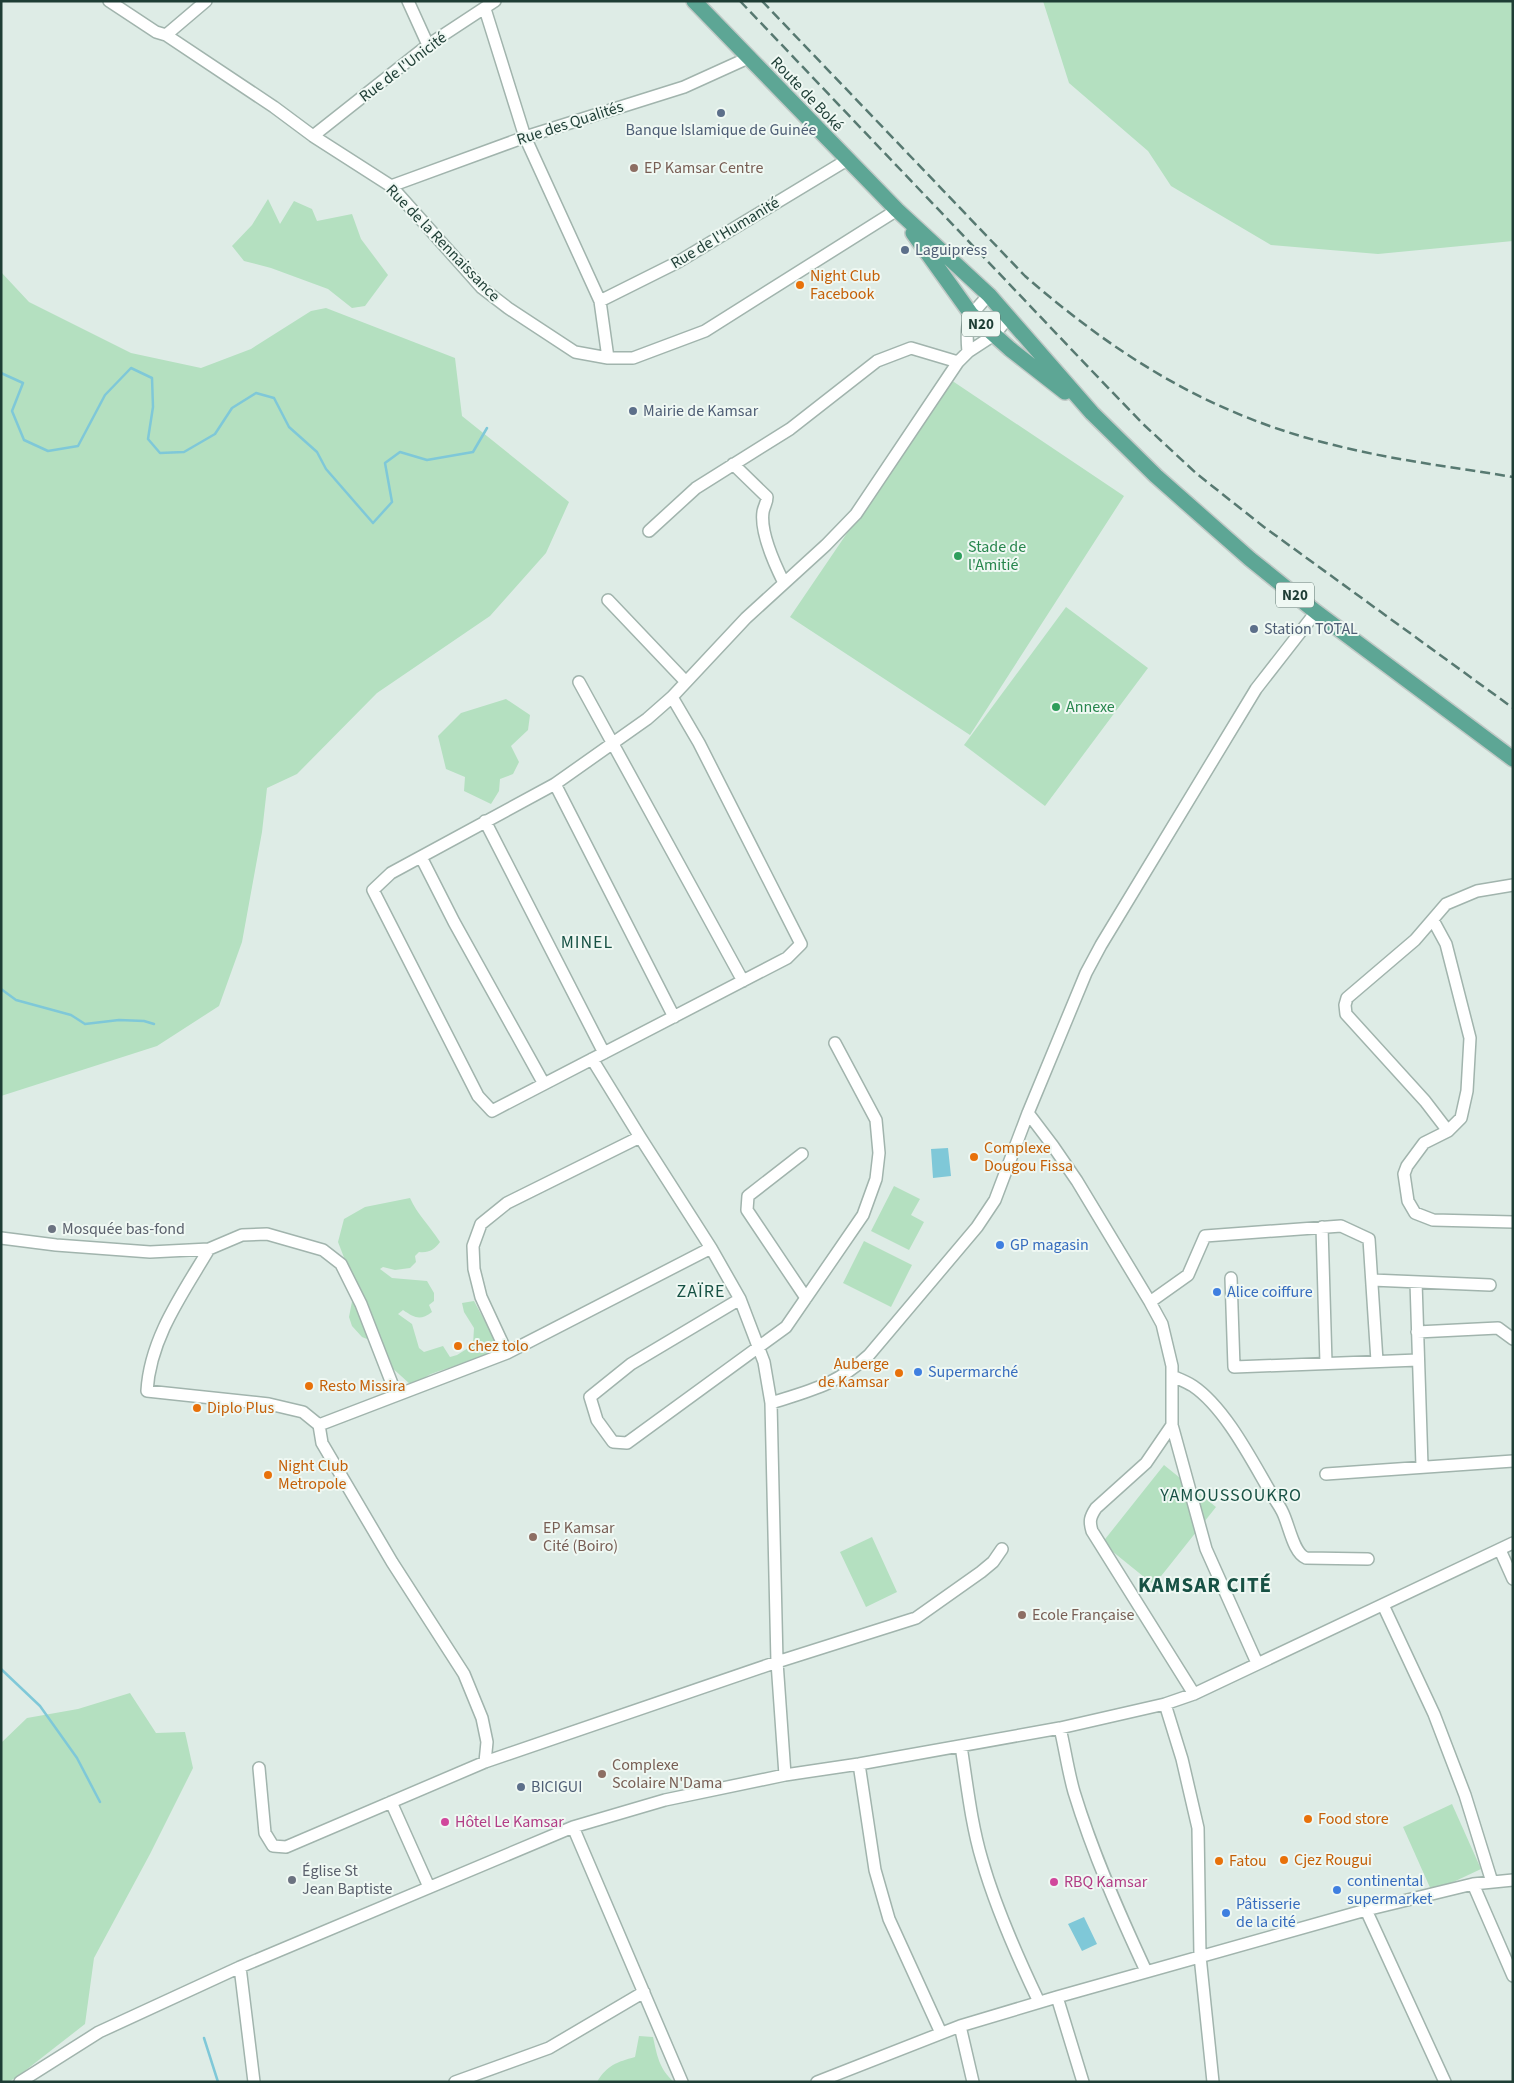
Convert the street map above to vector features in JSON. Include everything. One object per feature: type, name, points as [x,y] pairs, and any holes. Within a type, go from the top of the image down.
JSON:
[{"type":"main road","name":"Route de Boké","points":[[694,1],[896,210]]},
{"type":"main road","name":"N20","points":[[896,210],[989,295],[1092,413],[1156,476],[1214,528],[1316,612],[1513,759]]},
{"type":"main road","name":"N20","points":[[896,210],[971,314],[994,335],[1092,413]]},
{"type":"street","name":"Rue de la Rennaissance","points":[[109,1],[156,32],[166,36],[274,107],[313,136],[391,186],[482,288],[575,352],[608,358],[633,358],[704,331],[896,210]]},
{"type":"street","points":[[166,36],[206,1]]},
{"type":"street","points":[[408,1],[428,45]]},
{"type":"street","name":"Rue de l'Unicité","points":[[313,136],[428,45],[495,1]]},
{"type":"street","points":[[485,9],[525,138],[600,301],[608,358]]},
{"type":"street","name":"Rue des Qualités","points":[[391,186],[525,138],[684,87],[748,58]]},
{"type":"street","name":"Rue de l'Humanité","points":[[600,301],[678,262],[847,160]]},
{"type":"street","points":[[968,352],[967,326],[971,314],[989,295]]},
{"type":"street","points":[[672,697],[699,744],[801,944],[787,958],[492,1111],[478,1096],[373,890],[391,873],[555,784],[647,719],[672,697],[746,618],[826,545],[856,514],[958,362],[968,352],[994,335],[1009,317]]},
{"type":"street","points":[[650,531],[696,488],[790,429],[877,361],[911,348],[958,362]]},
{"type":"street","points":[[733,464],[767,497],[763,512],[766,538],[772,559],[784,584]]},
{"type":"street","points":[[608,600],[686,682]]},
{"type":"street","points":[[771,1404],[829,1384],[851,1371],[869,1355],[982,1220],[995,1200],[1028,1113],[1086,973],[1101,945],[1256,689],[1316,612]]},
{"type":"street","points":[[579,682],[743,981]]},
{"type":"street","points":[[555,784],[674,1017]]},
{"type":"street","points":[[485,821],[604,1053]]},
{"type":"street","points":[[421,857],[454,922],[544,1084]]},
{"type":"street","points":[[1448,1131],[1425,1101],[1344,1011],[1347,998],[1415,940],[1446,904],[1477,891],[1513,885]]},
{"type":"street","points":[[1434,920],[1446,944],[1470,1038],[1465,1105],[1461,1118],[1448,1131],[1424,1142],[1407,1166],[1404,1174],[1408,1201],[1415,1213],[1433,1220],[1513,1222]]},
{"type":"street","points":[[740,1299],[631,1364],[590,1397],[597,1420],[613,1442],[627,1443],[760,1348],[786,1327],[863,1215],[876,1179],[879,1153],[876,1120],[835,1042]]},
{"type":"street","points":[[592,1059],[711,1248],[740,1299],[764,1362],[771,1404],[777,1662],[785,1775]]},
{"type":"street","points":[[1028,1113],[1076,1181],[1162,1324],[1172,1366],[1172,1425],[1206,1549],[1257,1663]]},
{"type":"street","points":[[507,1353],[481,1297],[474,1269],[473,1246],[480,1224],[507,1203],[640,1137]]},
{"type":"street","points":[[802,1154],[748,1196],[747,1210],[806,1298]]},
{"type":"street","points":[[1150,1302],[1188,1275],[1205,1236],[1341,1226],[1368,1240],[1377,1361]]},
{"type":"street","points":[[1322,1227],[1326,1363]]},
{"type":"street","points":[[1,1238],[56,1245],[150,1252],[209,1249],[242,1235],[261,1234],[299,1242],[323,1250],[341,1264],[360,1304],[396,1394]]},
{"type":"street","points":[[319,1425],[507,1353],[711,1248]]},
{"type":"street","points":[[209,1249],[170,1315],[155,1348],[147,1391],[269,1404],[303,1412],[319,1425],[322,1443],[392,1562],[464,1674],[482,1718],[487,1742],[485,1762]]},
{"type":"street","points":[[1231,1278],[1234,1367],[1418,1360]]},
{"type":"street","points":[[1372,1280],[1490,1285]]},
{"type":"street","points":[[1416,1282],[1422,1466]]},
{"type":"street","points":[[1417,1332],[1498,1328],[1513,1339]]},
{"type":"street","points":[[1172,1376],[1194,1386],[1243,1444],[1282,1511],[1300,1556],[1368,1559]]},
{"type":"street","points":[[1172,1425],[1146,1463],[1096,1508],[1090,1516],[1090,1522],[1092,1531],[1194,1694]]},
{"type":"street","points":[[1326,1474],[1513,1461]]},
{"type":"street","points":[[20,2082],[99,2032],[240,1967],[573,1827],[666,1800],[785,1775],[859,1764],[1060,1728],[1164,1704],[1194,1694],[1513,1543]]},
{"type":"street","points":[[259,1768],[265,1833],[273,1846],[286,1847],[485,1762],[777,1662],[916,1618],[981,1572],[993,1562],[1002,1548]]},
{"type":"street","points":[[1500,1550],[1513,1579]]},
{"type":"street","points":[[1383,1605],[1434,1714],[1466,1795],[1492,1882]]},
{"type":"street","points":[[1164,1704],[1182,1758],[1198,1828],[1200,1956],[1213,2082]]},
{"type":"street","points":[[1060,1728],[1074,1790],[1086,1828],[1122,1919],[1146,1971]]},
{"type":"street","points":[[960,1746],[982,1860],[1008,1938],[1039,2002]]},
{"type":"street","points":[[859,1764],[875,1870],[889,1919],[941,2033]]},
{"type":"street","points":[[391,1802],[429,1887]]},
{"type":"street","points":[[573,1827],[682,2082]]},
{"type":"street","points":[[817,2082],[960,2026],[1039,2002],[1366,1910],[1473,1884],[1513,1880]]},
{"type":"street","points":[[1473,1884],[1513,1976]]},
{"type":"street","points":[[1366,1910],[1445,2082]]},
{"type":"street","points":[[240,1967],[254,2082]]},
{"type":"street","points":[[455,2082],[549,2048],[644,1992]]},
{"type":"street","points":[[1057,1997],[1083,2082]]},
{"type":"street","points":[[960,2026],[973,2082]]},
{"type":"green space","points":[[1043,1],[1513,1],[1513,241],[1378,254],[1271,245],[1171,186],[1148,151],[1069,83]]},
{"type":"green space","points":[[268,199],[280,224],[294,201],[312,209],[317,221],[352,214],[361,239],[388,275],[365,306],[352,308],[328,289],[271,268],[244,261],[232,246],[252,225]]},
{"type":"green space","points":[[1,272],[29,302],[131,353],[201,368],[251,349],[311,311],[326,308],[455,358],[462,416],[569,502],[546,553],[490,616],[377,693],[297,774],[267,788],[262,832],[242,942],[219,1006],[157,1046],[1,1096]]},
{"type":"green space","name":"Stade de l'Amitié","points":[[951,380],[1124,496],[970,735],[790,617]]},
{"type":"green space","name":"Annexe","points":[[1066,607],[1148,668],[1045,806],[964,745]]},
{"type":"green space","points":[[506,699],[530,715],[528,730],[511,746],[519,762],[513,774],[500,779],[499,791],[491,804],[464,791],[465,777],[446,769],[438,736],[461,713]]},
{"type":"green space","points":[[894,1186],[920,1199],[911,1215],[924,1222],[909,1250],[871,1231]]},
{"type":"green space","points":[[410,1198],[440,1242],[431,1250],[419,1252],[415,1256],[416,1262],[410,1268],[395,1270],[383,1267],[380,1269],[392,1278],[427,1281],[434,1293],[434,1301],[429,1305],[432,1312],[424,1317],[414,1317],[403,1310],[398,1314],[412,1324],[419,1348],[424,1352],[443,1346],[450,1357],[473,1345],[474,1328],[464,1312],[462,1303],[474,1301],[494,1338],[495,1345],[488,1350],[487,1356],[431,1374],[418,1383],[411,1385],[389,1365],[382,1368],[377,1362],[372,1341],[362,1337],[352,1326],[349,1317],[355,1286],[338,1242],[344,1219],[365,1207]]},
{"type":"green space","points":[[864,1241],[912,1265],[891,1307],[843,1283]]},
{"type":"green space","points":[[1164,1465],[1216,1507],[1154,1585],[1102,1543]]},
{"type":"green space","points":[[872,1537],[897,1592],[866,1607],[840,1552]]},
{"type":"green space","points":[[130,1693],[156,1733],[185,1732],[193,1768],[150,1854],[94,1958],[85,2024],[17,2077],[8,2082],[1,2082],[1,1743],[27,1718],[78,1709]]},
{"type":"green space","points":[[1452,1804],[1481,1869],[1432,1892],[1403,1827]]},
{"type":"green space","points":[[639,2036],[653,2037],[657,2056],[662,2067],[674,2082],[597,2082],[613,2065],[635,2057]]},
{"type":"water","points":[[948,1148],[951,1176],[933,1178],[931,1149]]},
{"type":"water","points":[[1084,1917],[1097,1944],[1082,1951],[1068,1924]]},
{"type":"waterway","points":[[1,373],[23,383],[12,411],[24,440],[48,451],[78,446],[105,395],[131,368],[152,378],[153,407],[148,439],[160,453],[184,452],[215,434],[232,408],[256,393],[274,398],[289,427],[317,452],[326,469],[373,523],[392,502],[385,463],[400,452],[427,460],[473,452],[487,428]]},
{"type":"waterway","points":[[1,989],[16,1000],[71,1015],[85,1024],[119,1020],[144,1021],[154,1024]]},
{"type":"waterway","points":[[1,1669],[40,1706],[77,1758],[100,1802]]},
{"type":"waterway","points":[[204,2038],[218,2082]]},
{"type":"railway","points":[[740,1],[1143,424],[1197,474],[1264,527],[1513,708]]},
{"type":"railway","points":[[762,1],[1025,276],[1060,305],[1132,357],[1169,380],[1208,400],[1248,418],[1290,433],[1378,455],[1513,477]]},
{"type":"place","name":"Banque Islamique de Guinée","points":[[721,113]]},
{"type":"place","name":"EP Kamsar Centre","points":[[634,168]]},
{"type":"place","name":"Laguipress","points":[[905,250]]},
{"type":"place","name":"Night Club Facebook","points":[[800,285]]},
{"type":"place","name":"Mairie de Kamsar","points":[[633,411]]},
{"type":"place","name":"Stade de l'Amitié","points":[[958,556]]},
{"type":"place","name":"Station TOTAL","points":[[1254,629]]},
{"type":"place","name":"Annexe","points":[[1056,707]]},
{"type":"place","name":"Complexe Dougou Fissa","points":[[974,1157]]},
{"type":"place","name":"Mosquée bas-fond","points":[[52,1229]]},
{"type":"place","name":"GP magasin","points":[[1000,1245]]},
{"type":"place","name":"Alice coiffure","points":[[1217,1292]]},
{"type":"place","name":"chez tolo","points":[[458,1346]]},
{"type":"place","name":"Supermarché","points":[[918,1372]]},
{"type":"place","name":"Auberge de Kamsar","points":[[899,1373]]},
{"type":"place","name":"Resto Missira","points":[[309,1386]]},
{"type":"place","name":"Diplo Plus","points":[[197,1408]]},
{"type":"place","name":"Night Club Metropole","points":[[268,1475]]},
{"type":"place","name":"EP Kamsar Cité (Boiro)","points":[[533,1537]]},
{"type":"place","name":"Ecole Française","points":[[1022,1615]]},
{"type":"place","name":"Complexe Scolaire N'Dama","points":[[602,1774]]},
{"type":"place","name":"BICIGUI","points":[[521,1787]]},
{"type":"place","name":"Food store","points":[[1308,1819]]},
{"type":"place","name":"Hôtel Le Kamsar","points":[[445,1822]]},
{"type":"place","name":"Cjez Rougui","points":[[1284,1860]]},
{"type":"place","name":"Fatou","points":[[1219,1861]]},
{"type":"place","name":"Église St Jean Baptiste","points":[[292,1880]]},
{"type":"place","name":"RBQ Kamsar","points":[[1054,1882]]},
{"type":"place","name":"continental supermarket","points":[[1337,1890]]},
{"type":"place","name":"Pâtisserie de la cité","points":[[1226,1913]]},
{"type":"district","name":"MINEL","points":[[587,942]]},
{"type":"district","name":"ZAÏRE","points":[[701,1291]]},
{"type":"district","name":"YAMOUSSOUKRO","points":[[1231,1495]]},
{"type":"district","name":"KAMSAR CITÉ","points":[[1205,1585]]}]
